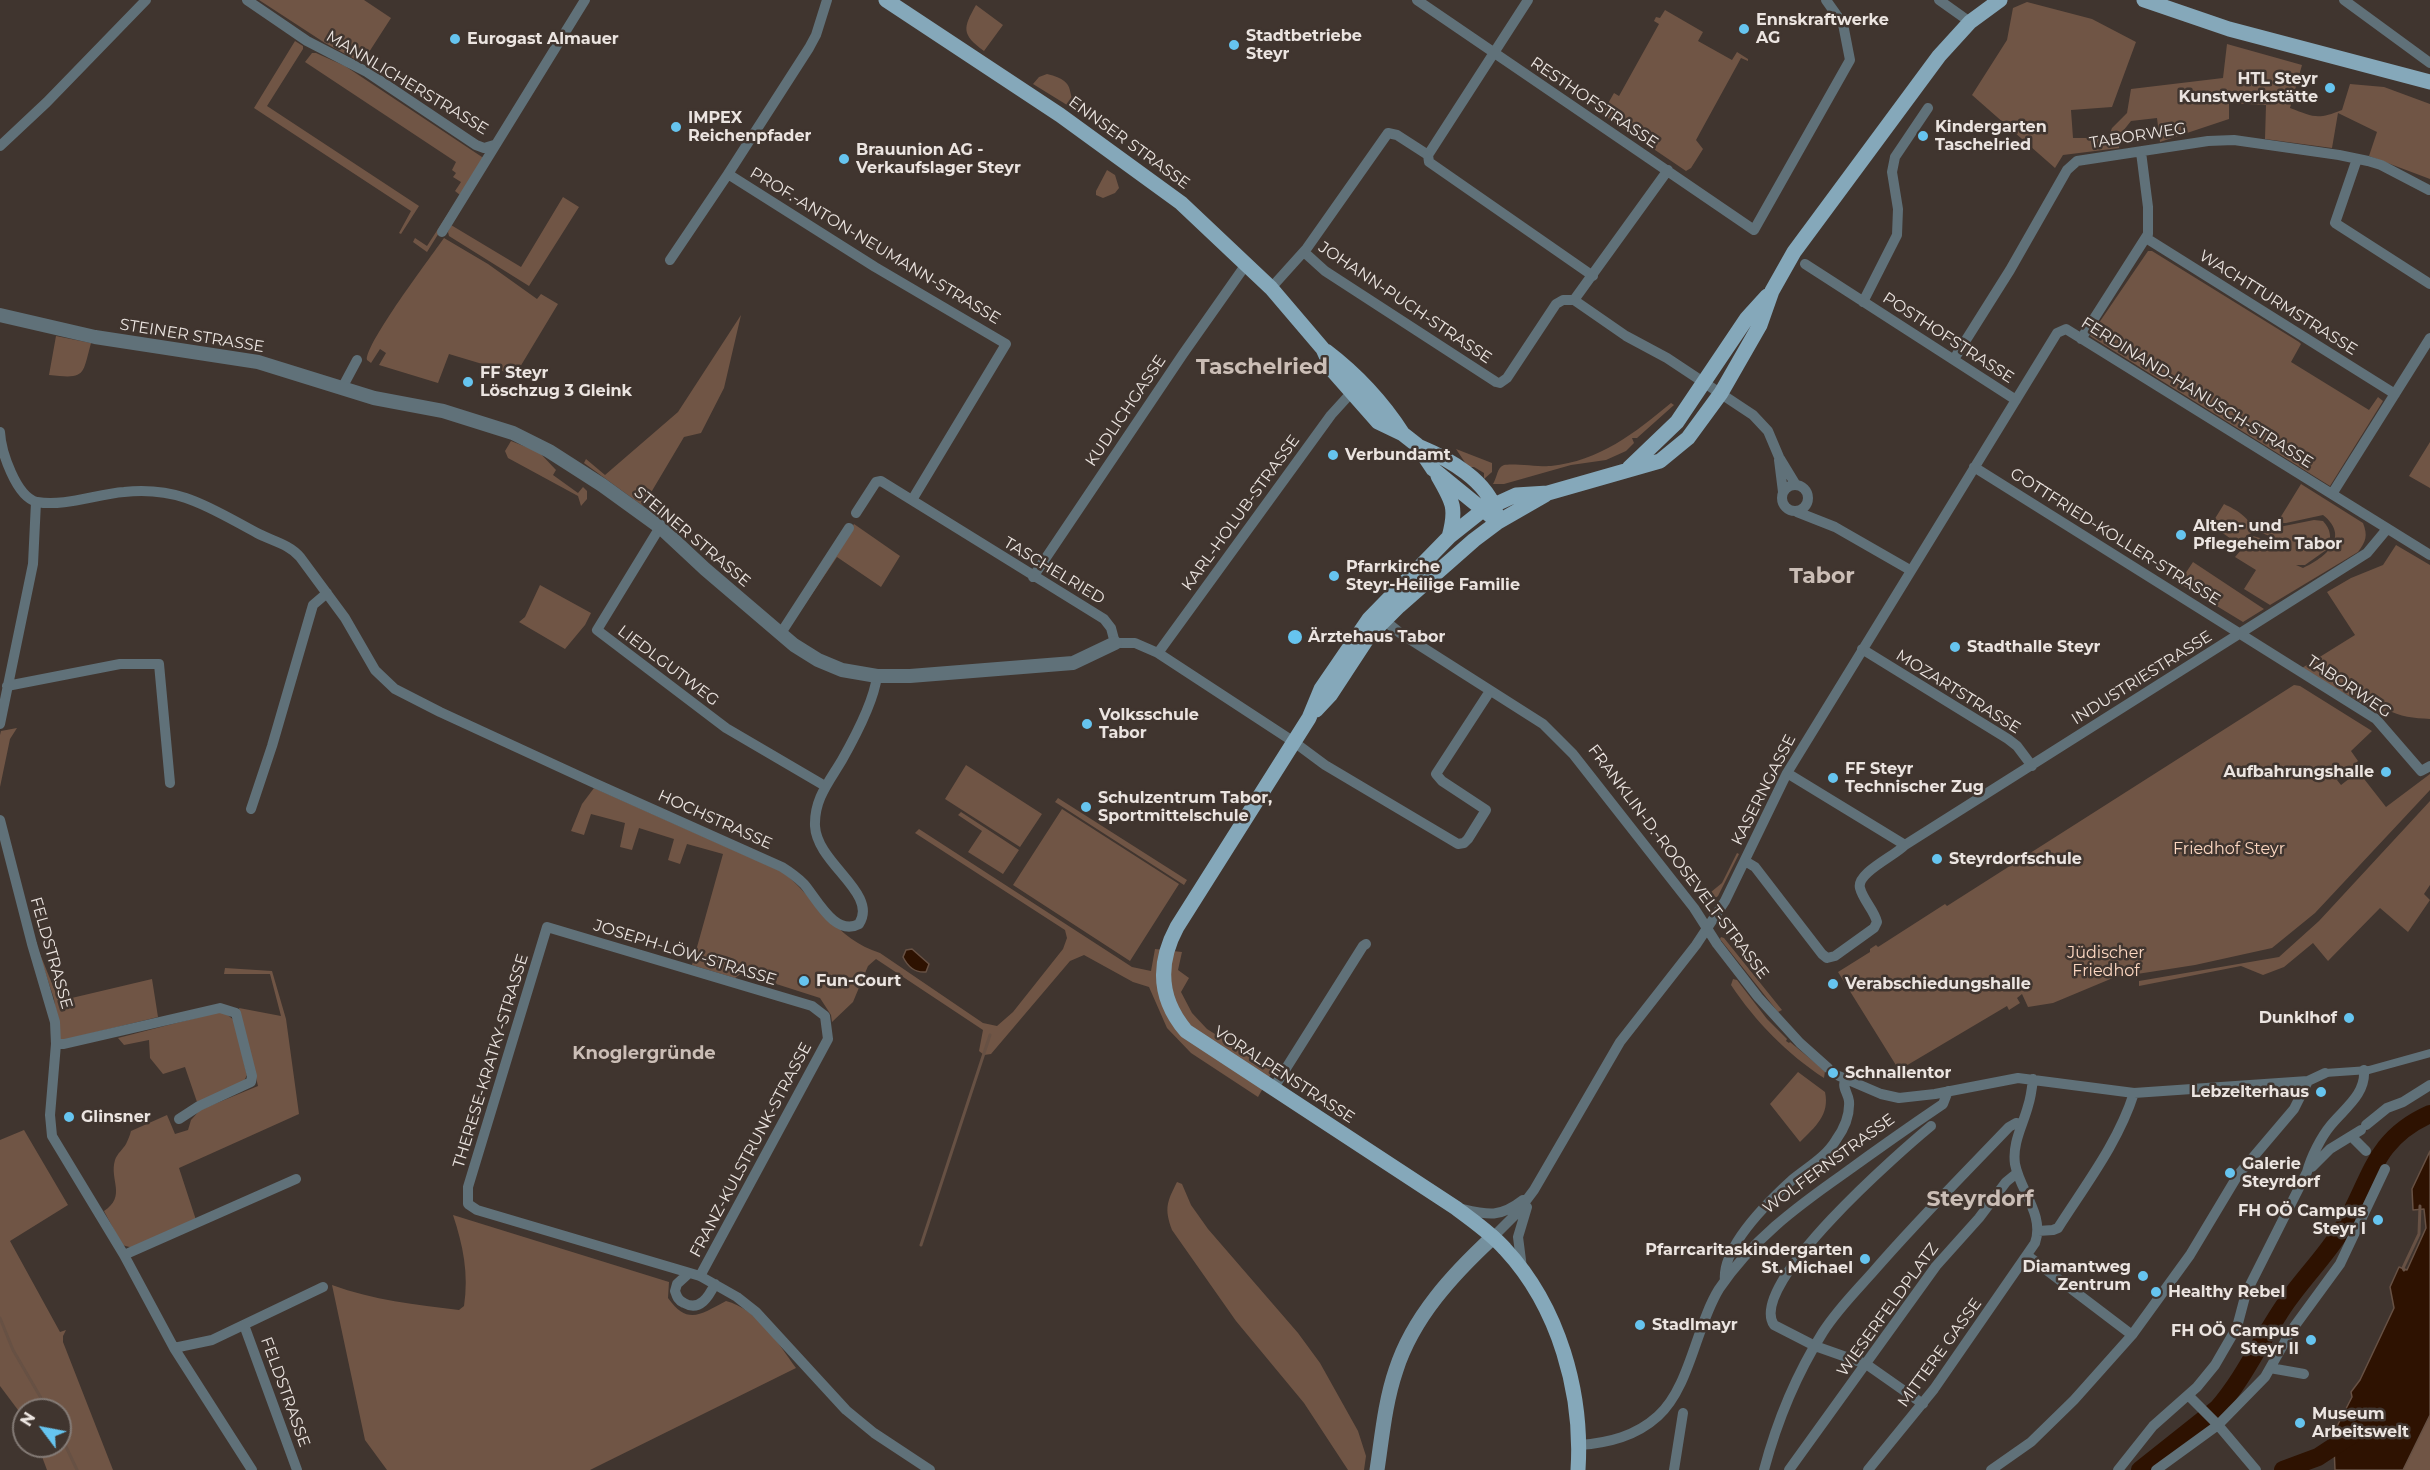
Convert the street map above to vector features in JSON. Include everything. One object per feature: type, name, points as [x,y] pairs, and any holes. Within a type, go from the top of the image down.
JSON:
[{"type":"main road","name":"ENNSER STRASSE","points":[[885,0],[1053,110],[1181,203],[1272,288],[1323,349],[1343,364],[1391,415],[1403,434]]},
{"type":"main road","points":[[1294,742],[1309,718],[1321,689],[1369,619],[1449,537],[1488,507],[1516,495],[1548,493],[1660,461],[1675,450],[1699,424],[1721,393],[1760,325],[1772,291],[1794,252],[1940,56],[1970,22],[2000,0]]},
{"type":"main road","points":[[2144,0],[2229,29],[2430,82]]},
{"type":"main road","points":[[1629,468],[1677,422],[1747,318],[1772,291]]},
{"type":"main road","name":"ENNSER STRASSE","points":[[1323,349],[1333,371],[1378,422],[1403,434],[1417,446],[1433,469],[1488,507]]},
{"type":"main road","name":"ENNSER STRASSE","points":[[1417,446],[1442,457],[1482,487],[1488,507],[1498,522]]},
{"type":"main road","points":[[1433,469],[1454,507],[1454,520],[1449,537]]},
{"type":"main road","points":[[1309,718],[1331,694],[1355,655],[1384,620],[1474,540],[1498,522],[1548,493]]},
{"type":"main road","name":"VORALPENSTRASSE","points":[[1294,742],[1169,942],[1162,971],[1168,1002],[1186,1031],[1456,1208],[1493,1237],[1522,1270],[1555,1329],[1573,1389],[1579,1445],[1578,1470]]},
{"type":"main road","points":[[1377,1470],[1391,1387],[1404,1350],[1416,1327],[1444,1287],[1493,1237]]},
{"type":"street","points":[[0,146],[47,102],[146,0]]},
{"type":"street","name":"MANNLICHERSTRASSE","points":[[247,0],[307,41],[367,72],[476,145],[484,148],[494,145]]},
{"type":"street","points":[[442,232],[585,0]]},
{"type":"street","name":"PROF.-ANTON-NEUMANN-STRASSE","points":[[670,260],[809,48],[816,35],[827,0]]},
{"type":"street","name":"RESTHOFSTRASSE","points":[[1417,0],[1754,230],[1850,60],[1843,24],[1826,0]]},
{"type":"street","points":[[1528,0],[1428,155],[1429,162],[1593,276]]},
{"type":"street","points":[[1939,0],[1970,22]]},
{"type":"street","points":[[2344,0],[2430,63]]},
{"type":"street","name":"POSTHOFSTRASSE","points":[[1863,302],[1897,235],[1898,209],[1892,172],[1895,157],[1928,108]]},
{"type":"street","points":[[1272,288],[1304,252],[1388,133],[1397,135],[1428,155]]},
{"type":"street","name":"TABORWEG","points":[[1954,359],[2072,164],[2200,142],[2234,140],[2357,159],[2381,165],[2429,190]]},
{"type":"street","points":[[2081,339],[2146,238],[2149,227],[2141,152]]},
{"type":"street","points":[[2357,159],[2335,223],[2430,284]]},
{"type":"street","name":"JOHANN-PUCH-STRASSE","points":[[1304,252],[1326,271],[1500,383],[1508,378],[1556,304],[1563,300],[1574,300],[1593,276],[1668,170]]},
{"type":"street","name":"PROF.-ANTON-NEUMANN-STRASSE","points":[[728,174],[875,267],[1006,344],[912,500]]},
{"type":"street","name":"WACHTTURMSTRASSE","points":[[2146,238],[2395,393]]},
{"type":"street","name":"KUDLICHGASSE","points":[[1033,577],[1247,263]]},
{"type":"street","name":"POSTHOFSTRASSE","points":[[1805,264],[2016,400]]},
{"type":"street","points":[[1574,300],[1626,336],[1667,358],[1753,415],[1764,425],[1779,457],[1796,485],[1806,492],[1808,502],[1835,527]]},
{"type":"street","name":"STEINER STRASSE","points":[[0,315],[95,337],[247,359],[374,398],[443,411],[480,421],[527,439],[577,468],[660,527],[705,569],[781,633],[807,654],[830,666],[877,675],[944,674],[1072,663],[1115,643]]},
{"type":"street","name":"FERDINAND-HANUSCH-STRASSE","points":[[2016,400],[2057,333],[2066,329],[2430,555]]},
{"type":"street","points":[[2332,494],[2430,338]]},
{"type":"street","points":[[342,388],[357,360]]},
{"type":"street","name":"KARL-HOLUB-STRASSE","points":[[1158,653],[1337,407],[1351,393]]},
{"type":"street","name":"KASERNGASSE","points":[[1493,1237],[1516,1214],[1534,1190],[1620,1042],[1725,901],[1787,773],[2016,400]]},
{"type":"street","points":[[0,432],[5,458],[18,484],[27,496],[36,502],[33,564],[0,724]]},
{"type":"street","points":[[1779,457],[1782,504],[1791,512],[1797,512],[1835,527],[1911,570]]},
{"type":"street","name":"GOTTFRIED-KOLLER-STRASSE","points":[[1974,467],[2239,634]]},
{"type":"street","name":"TASCHELRIED","points":[[856,513],[879,481],[1104,619],[1111,628],[1115,643]]},
{"type":"street","points":[[1783,492],[1791,485],[1796,485]]},
{"type":"street","name":"HOCHSTRASSE","points":[[36,502],[84,499],[124,492],[157,491],[178,495],[216,509],[255,532],[291,548],[345,618],[375,670],[395,689],[581,777],[782,867],[802,883],[836,922],[851,927],[859,924],[863,918],[864,907],[855,891],[817,840],[816,811],[825,786],[848,748],[874,691],[877,675]]},
{"type":"street","points":[[1797,512],[1802,510],[1808,502]]},
{"type":"street","name":"LIEDLGUTWEG","points":[[660,527],[597,630],[726,728],[825,786]]},
{"type":"street","points":[[781,633],[849,528]]},
{"type":"street","name":"INDUSTRIESTRASSE","points":[[1745,861],[1755,867],[1827,958],[1835,956],[1874,928],[1876,918],[1860,890],[1861,879],[1898,852],[1905,844],[2367,553],[2387,529]]},
{"type":"street","points":[[251,809],[313,605],[327,593]]},
{"type":"street","name":"FRANKLIN-D.-ROOSEVELT-STRASSE","points":[[1384,620],[1400,633],[1543,724],[1574,754],[1694,908],[1769,1011],[1828,1068]]},
{"type":"street","name":"TABORWEG","points":[[2239,634],[2382,724],[2421,771],[2430,766]]},
{"type":"street","points":[[1115,643],[1136,644],[1158,653],[1294,742],[1325,765],[1458,844],[1464,843],[1486,810],[1436,776],[1490,691]]},
{"type":"street","name":"MOZARTSTRASSE","points":[[1862,649],[2008,739],[2017,746],[2032,766]]},
{"type":"street","points":[[7,686],[120,664],[159,664],[170,783]]},
{"type":"street","points":[[1787,773],[1905,844]]},
{"type":"street","name":"FELDSTRASSE","points":[[0,820],[32,944],[52,1009],[56,1044],[50,1115],[52,1136],[124,1255],[174,1348],[252,1470]]},
{"type":"street","name":"JOSEPH-LÖW-STRASSE","points":[[547,927],[812,1006],[825,1016],[828,1039]]},
{"type":"street","name":"THERESE-KRATKY-STRASSE","points":[[547,927],[468,1187],[468,1204],[477,1210],[689,1273]]},
{"type":"street","points":[[1273,1089],[1366,944]]},
{"type":"street","points":[[56,1044],[220,1008],[236,1012],[252,1076],[251,1082],[199,1106],[179,1119]]},
{"type":"street","name":"FRANZ-KULSTRUNK-STRASSE","points":[[700,1276],[828,1039]]},
{"type":"street","points":[[1725,1281],[1724,1272],[1728,1260],[1745,1231],[1781,1190],[1829,1150],[1846,1121],[1849,1104],[1842,1078],[1881,1094],[1899,1098],[1948,1091],[2003,1079],[2033,1078],[2134,1093],[2308,1081],[2325,1073],[2364,1070],[2430,1053]]},
{"type":"street","points":[[2118,1470],[2153,1426],[2205,1379],[2237,1327],[2246,1293],[2326,1131],[2362,1089],[2364,1070]]},
{"type":"street","points":[[2033,1078],[2029,1105],[2015,1147],[2017,1173],[2034,1211],[2038,1231],[2030,1253],[2132,1335]]},
{"type":"street","points":[[1992,1470],[2031,1442],[2067,1407],[2132,1335],[2190,1255],[2238,1175],[2294,1109],[2308,1081]]},
{"type":"street","points":[[2307,1172],[2330,1149],[2359,1131],[2387,1108],[2403,1102],[2430,1085]]},
{"type":"street","name":"WOLFERNSTRASSE","points":[[1579,1445],[1609,1442],[1626,1437],[1660,1414],[1675,1392],[1688,1366],[1709,1307],[1725,1281],[1771,1228],[1804,1201],[1942,1104],[1948,1091]]},
{"type":"street","points":[[2038,1231],[2056,1230],[2064,1219],[2110,1149],[2124,1121],[2134,1093]]},
{"type":"street","name":"WIESERFELDPLATZ","points":[[1764,1470],[1785,1404],[1815,1346],[1839,1310],[1903,1236],[2009,1127],[2016,1123],[2021,1124]]},
{"type":"street","points":[[1923,1404],[1866,1365],[1815,1346],[1772,1323],[1773,1305],[1785,1279],[1812,1241],[1842,1207],[1884,1166],[1931,1126]]},
{"type":"street","points":[[2359,1131],[2366,1151]]},
{"type":"street","points":[[2157,1470],[2256,1388],[2291,1331],[2340,1264],[2385,1169]]},
{"type":"street","name":"WIESERFELDPLATZ","points":[[1789,1470],[1936,1266],[2017,1173]]},
{"type":"street","points":[[124,1255],[296,1179]]},
{"type":"street","name":"KASERNGASSE","points":[[1456,1208],[1491,1215],[1501,1213],[1534,1190]]},
{"type":"street","name":"KASERNGASSE","points":[[1522,1270],[1518,1237],[1522,1218],[1534,1190]]},
{"type":"street","name":"MITTERE GASSE","points":[[1868,1470],[1923,1404],[2030,1253]]},
{"type":"street","points":[[715,1284],[699,1304],[692,1306],[680,1301],[675,1291],[677,1284],[689,1273],[715,1284],[756,1312],[846,1410],[874,1433],[930,1470]]},
{"type":"street","name":"FELDSTRASSE","points":[[174,1348],[212,1340],[323,1287]]},
{"type":"street","name":"FELDSTRASSE","points":[[244,1325],[297,1470]]},
{"type":"street","points":[[2270,1368],[2304,1374]]},
{"type":"street","points":[[2188,1395],[2255,1468]]},
{"type":"street","points":[[1674,1470],[1683,1413]]},
{"type":"green space","points":[[259,0],[364,0],[391,18],[362,63],[325,43]]},
{"type":"green space","points":[[2027,2],[2092,19],[2136,42],[2112,107],[2071,110],[2073,138],[2108,138],[2112,128],[2127,113],[2131,89],[2223,78],[2227,44],[2302,65],[2290,108],[2310,115],[2321,116],[2342,110],[2350,84],[2384,87],[2430,104],[2430,179],[2369,156],[2377,132],[2338,113],[2332,148],[2265,139],[2266,105],[2229,103],[2229,119],[2160,142],[2157,118],[2131,121],[2119,136],[2119,148],[2063,155],[2055,168],[1972,95],[2007,40],[2013,8]]},
{"type":"green space","points":[[976,5],[1003,25],[984,51],[971,40],[966,30]]},
{"type":"green space","points":[[1665,10],[1703,32],[1698,41],[1732,60],[1737,52],[1748,59],[1748,61],[1741,58],[1696,140],[1703,149],[1691,168],[1686,171],[1602,114],[1614,93],[1619,96],[1659,24],[1654,21],[1656,17],[1660,18]]},
{"type":"green space","points":[[295,41],[303,46],[303,49],[267,106],[419,206],[401,234],[399,233],[411,211],[254,108]]},
{"type":"green space","points":[[312,53],[345,66],[485,159],[427,252],[413,242],[415,238],[427,246],[460,195],[455,191],[461,182],[453,177],[456,173],[452,170],[456,162],[305,62]]},
{"type":"green space","points":[[1047,74],[1057,77],[1068,85],[1072,100],[1080,113],[1033,84],[1039,77]]},
{"type":"green space","points":[[1107,170],[1115,175],[1119,188],[1115,193],[1103,198],[1096,195],[1096,191]]},
{"type":"green space","points":[[563,197],[579,207],[529,286],[449,236],[451,225],[521,267]]},
{"type":"green space","points":[[444,238],[488,264],[537,299],[541,294],[558,304],[514,377],[499,369],[449,354],[438,383],[379,365],[386,353],[380,349],[371,363],[367,360],[376,337]]},
{"type":"green space","points":[[2148,251],[2152,251],[2299,342],[2301,344],[2291,362],[2369,410],[2378,397],[2383,401],[2330,486],[2090,336]]},
{"type":"green space","points":[[741,315],[724,388],[701,433],[684,437],[643,506],[584,463],[586,459],[605,475],[678,412]]},
{"type":"green space","points":[[56,336],[91,343],[84,369],[80,373],[70,376],[49,375]]},
{"type":"green space","points":[[1671,403],[1674,405],[1637,438],[1632,438],[1634,443],[1626,451],[1606,460],[1571,465],[1504,484],[1493,484],[1498,470],[1504,465],[1551,466],[1601,452],[1630,435]]},
{"type":"green space","points":[[511,441],[539,452],[556,470],[553,475],[578,493],[583,487],[587,491],[587,499],[581,506],[578,496],[508,458],[505,451]]},
{"type":"green space","points":[[2430,442],[2430,488],[2409,476]]},
{"type":"green space","points":[[1456,449],[1492,463],[1492,472],[1484,479],[1484,473],[1474,467],[1468,467]]},
{"type":"green space","points":[[2301,484],[2363,523],[2365,538],[2358,552],[2270,605],[2244,589],[2256,570],[2235,557],[2253,536],[2277,543],[2274,538],[2255,530],[2255,525],[2279,527],[2314,520],[2323,521],[2330,533],[2329,548],[2305,565],[2296,565],[2303,568],[2326,553],[2335,539],[2335,531],[2331,523],[2323,515],[2277,523]]},
{"type":"green space","points":[[2224,504],[2243,515],[2251,528],[2251,533],[2237,543],[2211,525]]},
{"type":"green space","points":[[854,524],[900,556],[881,587],[837,557],[789,628],[788,626]]},
{"type":"green space","points":[[2396,545],[2430,565],[2430,719],[2413,718],[2386,709],[2384,712],[2373,708],[2302,668],[2355,635],[2327,592],[2351,578],[2383,565]]},
{"type":"green space","points":[[2193,562],[2264,609],[2243,622],[2179,583]]},
{"type":"green space","points":[[540,585],[591,613],[585,625],[565,649],[519,622],[525,617]]},
{"type":"green space","name":"Friedhof Steyr","points":[[2294,685],[2300,686],[2372,731],[2351,751],[2358,761],[2337,780],[2341,785],[2354,775],[2361,775],[2386,807],[2430,774],[2430,790],[2315,913],[2272,948],[2195,965],[2137,974],[2132,970],[2053,1003],[2028,1007],[2022,994],[2017,998],[2020,1003],[2009,1010],[2007,1006],[1899,1070],[1838,972],[1870,952],[1870,949],[1876,945],[1878,947],[1945,904],[1947,906]]},
{"type":"green space","points":[[17,728],[10,739],[0,787],[1,731]]},
{"type":"green space","points":[[966,765],[1042,814],[1020,847],[945,799]]},
{"type":"green space","points":[[594,788],[783,872],[839,929],[851,938],[880,953],[983,1023],[997,1026],[1013,1012],[1063,949],[1067,938],[1065,930],[915,833],[919,829],[1132,967],[1151,971],[1155,949],[1182,952],[1178,970],[1189,978],[1181,992],[1192,1013],[1207,1029],[1264,1065],[1276,1065],[1258,1097],[1191,1053],[1167,1028],[1149,987],[1133,982],[1084,955],[1070,961],[991,1054],[984,1055],[979,1051],[983,1030],[876,959],[868,966],[853,1002],[832,1022],[831,1015],[820,998],[742,973],[735,978],[692,965],[723,854],[687,844],[680,864],[668,860],[674,839],[639,828],[632,850],[620,847],[625,823],[591,814],[584,835],[571,831],[582,804]]},
{"type":"green space","points":[[1058,798],[1187,880],[1184,885],[1055,802]]},
{"type":"green space","points":[[2430,801],[2430,885],[2424,894],[2430,900],[2408,932],[2380,908],[2328,961],[2313,943],[2284,967],[2263,975],[2241,966],[2139,986],[2139,981],[2279,957],[2319,921]]},
{"type":"green space","points":[[1062,809],[1179,884],[1130,961],[1013,885]]},
{"type":"green space","points":[[961,812],[1019,850],[1003,874],[968,852],[982,831],[958,815]]},
{"type":"green space","points":[[1737,853],[1739,854],[1718,896],[1710,902],[1700,901],[1722,883]]},
{"type":"green space","points":[[1721,937],[1782,1010],[1778,1012],[1720,939]]},
{"type":"green space","points":[[36,944],[59,1001],[152,979],[158,1017],[60,1041],[54,999]]},
{"type":"green space","points":[[225,968],[272,971],[286,1019],[299,1114],[179,1168],[196,1220],[133,1248],[122,1245],[104,1211],[115,1200],[115,1160],[126,1144],[131,1131],[167,1115],[175,1134],[188,1130],[191,1120],[200,1110],[258,1086],[239,1008],[281,1016],[270,974],[224,974]]},
{"type":"green space","points":[[1733,979],[1737,980],[1767,1019],[1787,1039],[1786,1041],[1825,1071],[1824,1078],[1785,1048],[1761,1024],[1731,985]]},
{"type":"green space","points":[[215,1013],[225,1013],[234,1020],[247,1075],[243,1083],[197,1102],[185,1067],[163,1074],[150,1058],[149,1040],[124,1045],[118,1038]]},
{"type":"green space","points":[[1798,1072],[1825,1092],[1826,1100],[1820,1120],[1800,1142],[1770,1104]]},
{"type":"green space","points":[[24,1130],[68,1205],[10,1241],[60,1332],[66,1330],[63,1342],[113,1470],[47,1470],[42,1458],[72,1458],[72,1398],[12,1398],[12,1402],[0,1386],[0,1140]]},
{"type":"green space","points":[[1177,1182],[1182,1184],[1191,1205],[1208,1229],[1298,1333],[1320,1363],[1358,1431],[1366,1456],[1364,1470],[1348,1470],[1304,1403],[1236,1321],[1172,1230],[1168,1205]]},
{"type":"green space","points":[[453,1215],[669,1282],[668,1298],[675,1307],[689,1315],[702,1313],[726,1301],[737,1305],[766,1328],[796,1368],[590,1470],[387,1470],[365,1440],[332,1285],[379,1298],[459,1310],[464,1306],[465,1271],[460,1237]]},
{"type":"green space","points":[[2430,1415],[2430,1470],[2403,1470],[2406,1462]]},
{"type":"shaded area","points":[[912,949],[929,964],[926,972],[916,970],[905,961],[903,957],[906,950]]},
{"type":"shaded area","points":[[2430,1151],[2430,1415],[2403,1470],[2335,1470],[2334,1447],[2330,1440],[2352,1397],[2351,1392],[2360,1380],[2394,1308],[2390,1287],[2399,1267],[2407,1270],[2426,1228],[2424,1209],[2413,1210],[2412,1189]]},
{"type":"waterway","points":[[921,1245],[990,1035]]},
{"type":"waterway","points":[[2140,1470],[2218,1408],[2227,1397],[2287,1301],[2341,1231],[2384,1150],[2395,1136],[2430,1114]]},
{"type":"waterway","points":[[2404,1270],[2419,1234],[2420,1206]]},
{"type":"waterway","points":[[0,1318],[13,1350],[41,1398]]},
{"type":"waterway","points":[[2283,1470],[2318,1457],[2353,1434]]},
{"type":"waterway","points":[[71,1458],[77,1470]]},
{"type":"place","name":"Ennskraftwerke AG","points":[[1744,29]]},
{"type":"place","name":"Eurogast Almauer","points":[[455,39]]},
{"type":"place","name":"Stadtbetriebe Steyr","points":[[1234,45]]},
{"type":"place","name":"HTL Steyr Kunstwerkstätte","points":[[2330,88]]},
{"type":"place","name":"IMPEX Reichenpfader","points":[[676,127]]},
{"type":"place","name":"Kindergarten Taschelried","points":[[1923,136]]},
{"type":"place","name":"Brauunion AG - Verkaufslager Steyr","points":[[844,159]]},
{"type":"place","name":"FF Steyr Löschzug 3 Gleink","points":[[468,382]]},
{"type":"place","name":"Verbundamt","points":[[1333,455]]},
{"type":"place","name":"Alten- und Pflegeheim Tabor","points":[[2181,535]]},
{"type":"place","name":"Pfarrkirche Steyr-Heilige Familie","points":[[1334,576]]},
{"type":"place","name":"Ärztehaus Tabor","points":[[1295,637]]},
{"type":"place","name":"Stadthalle Steyr","points":[[1955,647]]},
{"type":"place","name":"Volksschule Tabor","points":[[1087,724]]},
{"type":"place","name":"Aufbahrungshalle","points":[[2386,772]]},
{"type":"place","name":"FF Steyr Technischer Zug","points":[[1833,778]]},
{"type":"place","name":"Schulzentrum Tabor, Sportmittelschule","points":[[1086,807]]},
{"type":"place","name":"Steyrdorfschule","points":[[1937,859]]},
{"type":"place","name":"Fun-Court","points":[[804,981]]},
{"type":"place","name":"Verabschiedungshalle","points":[[1833,984]]},
{"type":"place","name":"Dunklhof","points":[[2349,1018]]},
{"type":"place","name":"Schnallentor","points":[[1833,1073]]},
{"type":"place","name":"Lebzelterhaus","points":[[2321,1092]]},
{"type":"place","name":"Glinsner","points":[[69,1117]]},
{"type":"place","name":"Galerie Steyrdorf","points":[[2230,1173]]},
{"type":"place","name":"FH OÖ Campus Steyr I","points":[[2378,1220]]},
{"type":"place","name":"Pfarrcaritaskindergarten St. Michael","points":[[1865,1259]]},
{"type":"place","name":"Diamantweg Zentrum","points":[[2143,1276]]},
{"type":"place","name":"Healthy Rebel","points":[[2156,1292]]},
{"type":"place","name":"Stadlmayr","points":[[1640,1325]]},
{"type":"place","name":"FH OÖ Campus Steyr II","points":[[2311,1340]]},
{"type":"place","name":"Museum Arbeitswelt","points":[[2300,1423]]},
{"type":"district","name":"Taschelried","points":[[1262,368]]},
{"type":"district","name":"Tabor","points":[[1822,577]]},
{"type":"district","name":"Knoglergründe","points":[[644,1054]]},
{"type":"district","name":"Steyrdorf","points":[[1980,1200]]},
{"type":"park label","name":"Jüdischer Friedhof","points":[[2106,962]]}]
